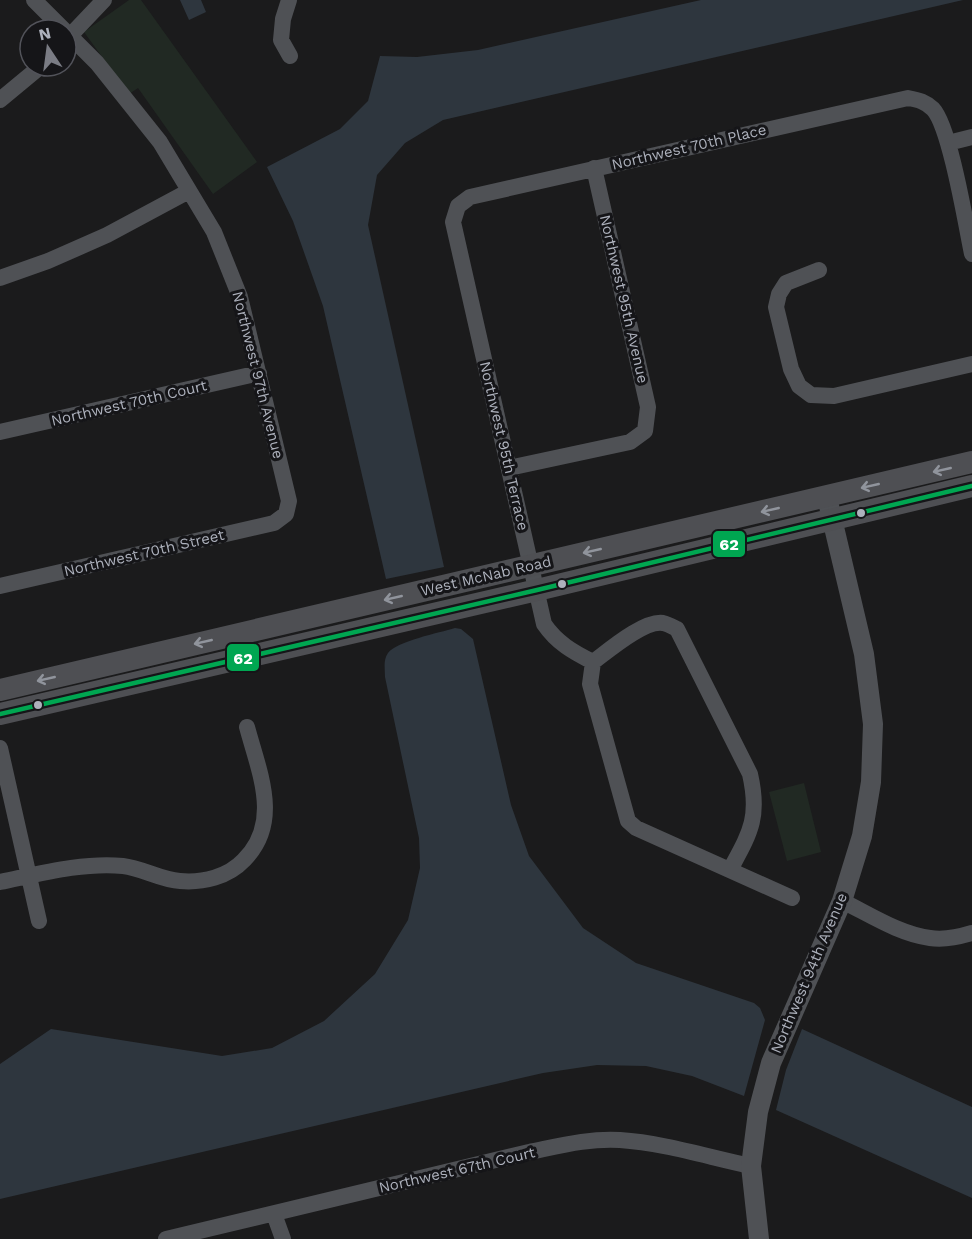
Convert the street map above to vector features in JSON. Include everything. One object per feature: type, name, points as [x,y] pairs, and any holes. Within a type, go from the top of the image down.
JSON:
[{"type":"main road","name":"West McNab Road","points":[[0,690],[972,462]]},
{"type":"main road","name":"West McNab Road","points":[[0,714],[537,590],[972,486]]},
{"type":"street","name":"Northwest 97th Avenue","points":[[34,0],[51,18]]},
{"type":"street","points":[[78,23],[104,0]]},
{"type":"street","points":[[289,0],[283,19],[281,39],[290,56]]},
{"type":"street","name":"Northwest 97th Avenue","points":[[78,45],[98,63],[160,142],[214,232],[240,297],[289,501],[286,514]]},
{"type":"street","points":[[0,100],[27,78]]},
{"type":"street","name":"Northwest 70th Place","points":[[458,206],[470,197],[908,98],[923,101],[935,111],[948,142]]},
{"type":"street","points":[[972,137],[948,142],[972,254]]},
{"type":"street","name":"Northwest 95th Avenue","points":[[509,468],[630,442],[645,431],[648,407],[594,168]]},
{"type":"street","points":[[0,278],[48,261],[107,235],[189,191]]},
{"type":"street","name":"Northwest 95th Terrace","points":[[458,206],[453,222],[544,624],[552,636],[567,649],[593,662]]},
{"type":"street","points":[[819,270],[786,283],[778,294],[776,307],[791,369],[799,386],[811,395],[834,396],[972,364]]},
{"type":"street","name":"Northwest 70th Court","points":[[0,432],[259,373]]},
{"type":"street","name":"Northwest 94th Avenue","points":[[759,1239],[751,1166],[758,1112],[771,1063],[842,901],[862,836],[871,782],[873,724],[864,654],[826,496]]},
{"type":"street","name":"Northwest 70th Street","points":[[0,586],[274,523],[286,514]]},
{"type":"street","points":[[730,870],[751,832],[755,810],[750,774],[677,629],[664,623],[651,624],[615,645],[593,662],[590,684],[628,820],[636,828],[792,898]]},
{"type":"street","points":[[0,882],[90,866],[123,866],[180,881],[210,880],[236,868],[255,849],[264,827],[266,804],[247,727]]},
{"type":"street","points":[[0,748],[39,921]]},
{"type":"street","points":[[842,901],[901,930],[930,938],[972,933]]},
{"type":"street","name":"Northwest 67th Court","points":[[166,1239],[581,1142],[619,1140],[649,1144],[751,1166]]},
{"type":"street","points":[[274,1214],[283,1239]]},
{"type":"shaded area","points":[[129,0],[141,0],[257,162],[213,194],[138,88],[129,94],[84,32]]},
{"type":"shaded area","points":[[180,0],[201,0],[206,12],[189,20]]},
{"type":"shaded area","points":[[701,0],[963,0],[443,120],[405,143],[377,175],[368,225],[444,567],[386,579],[323,306],[293,221],[267,167],[340,129],[368,101],[380,56],[417,57],[478,50]]},
{"type":"shaded area","points":[[455,628],[461,629],[473,639],[511,805],[529,856],[583,928],[636,963],[754,1003],[760,1008],[765,1020],[744,1096],[692,1076],[646,1066],[597,1065],[543,1073],[0,1199],[0,1064],[51,1029],[222,1056],[272,1048],[324,1021],[375,974],[408,920],[420,868],[419,838],[385,677],[385,659],[388,653],[400,645]]},
{"type":"shaded area","points":[[804,783],[821,852],[787,861],[769,792]]},
{"type":"shaded area","points":[[802,1029],[972,1107],[972,1198],[776,1110],[786,1070]]},
{"type":"transit line","name":"62","points":[[0,714],[537,590],[972,486]]}]
